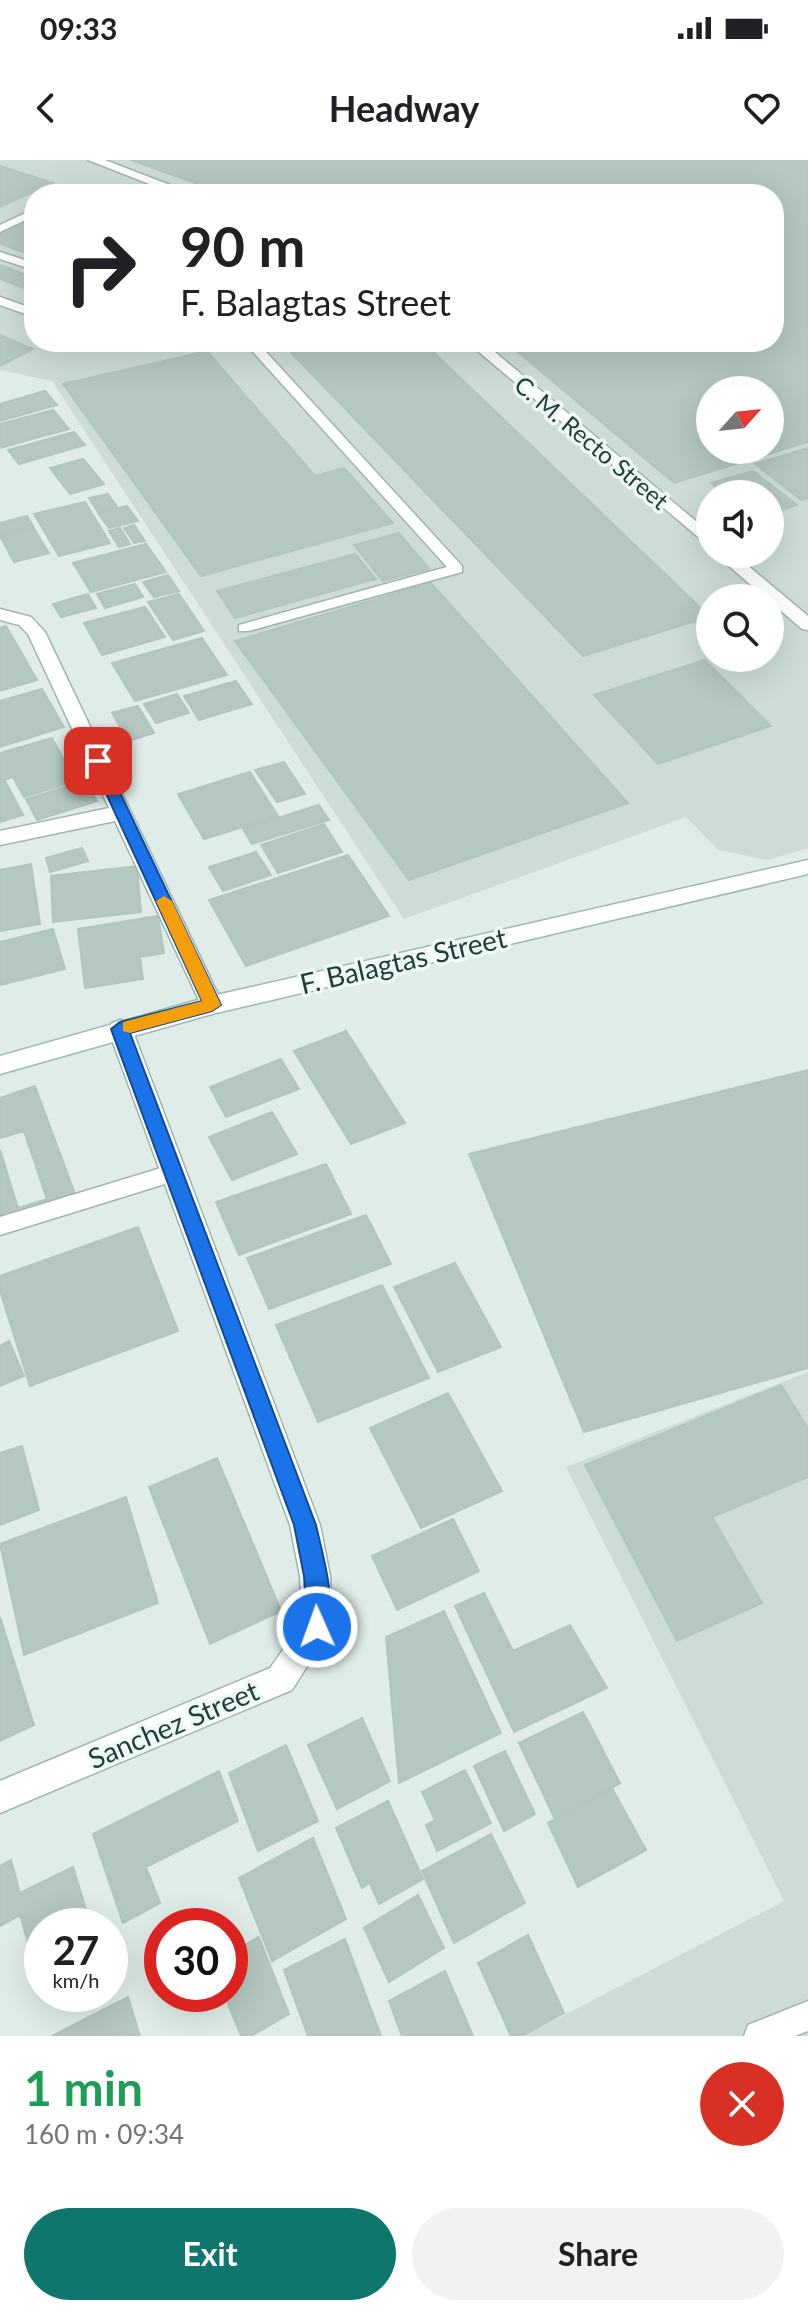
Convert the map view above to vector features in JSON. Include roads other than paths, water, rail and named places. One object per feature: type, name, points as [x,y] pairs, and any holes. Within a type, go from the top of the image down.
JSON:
[{"type":"street","points":[[94,160],[160,184]]},
{"type":"street","name":"C. M. Recto Street","points":[[486,352],[696,530]]},
{"type":"street","points":[[741,568],[808,625]]},
{"type":"street","points":[[0,614],[25,621],[36,632],[212,1005]]},
{"type":"street","points":[[0,838],[123,812]]},
{"type":"street","name":"F. Balagtas Street","points":[[0,1065],[212,1005],[808,867]]},
{"type":"street","name":"Sanchez Street","points":[[0,1797],[281,1679],[317,1627],[315,1576],[305,1525],[120,1029]]},
{"type":"lane","points":[[0,229],[24,217]]},
{"type":"lane","points":[[0,255],[24,263]]},
{"type":"lane","points":[[0,301],[24,309]]},
{"type":"lane","points":[[244,628],[457,569],[259,352]]},
{"type":"lane","points":[[0,1226],[174,1173]]},
{"type":"lane","points":[[759,2036],[808,2016]]}]
